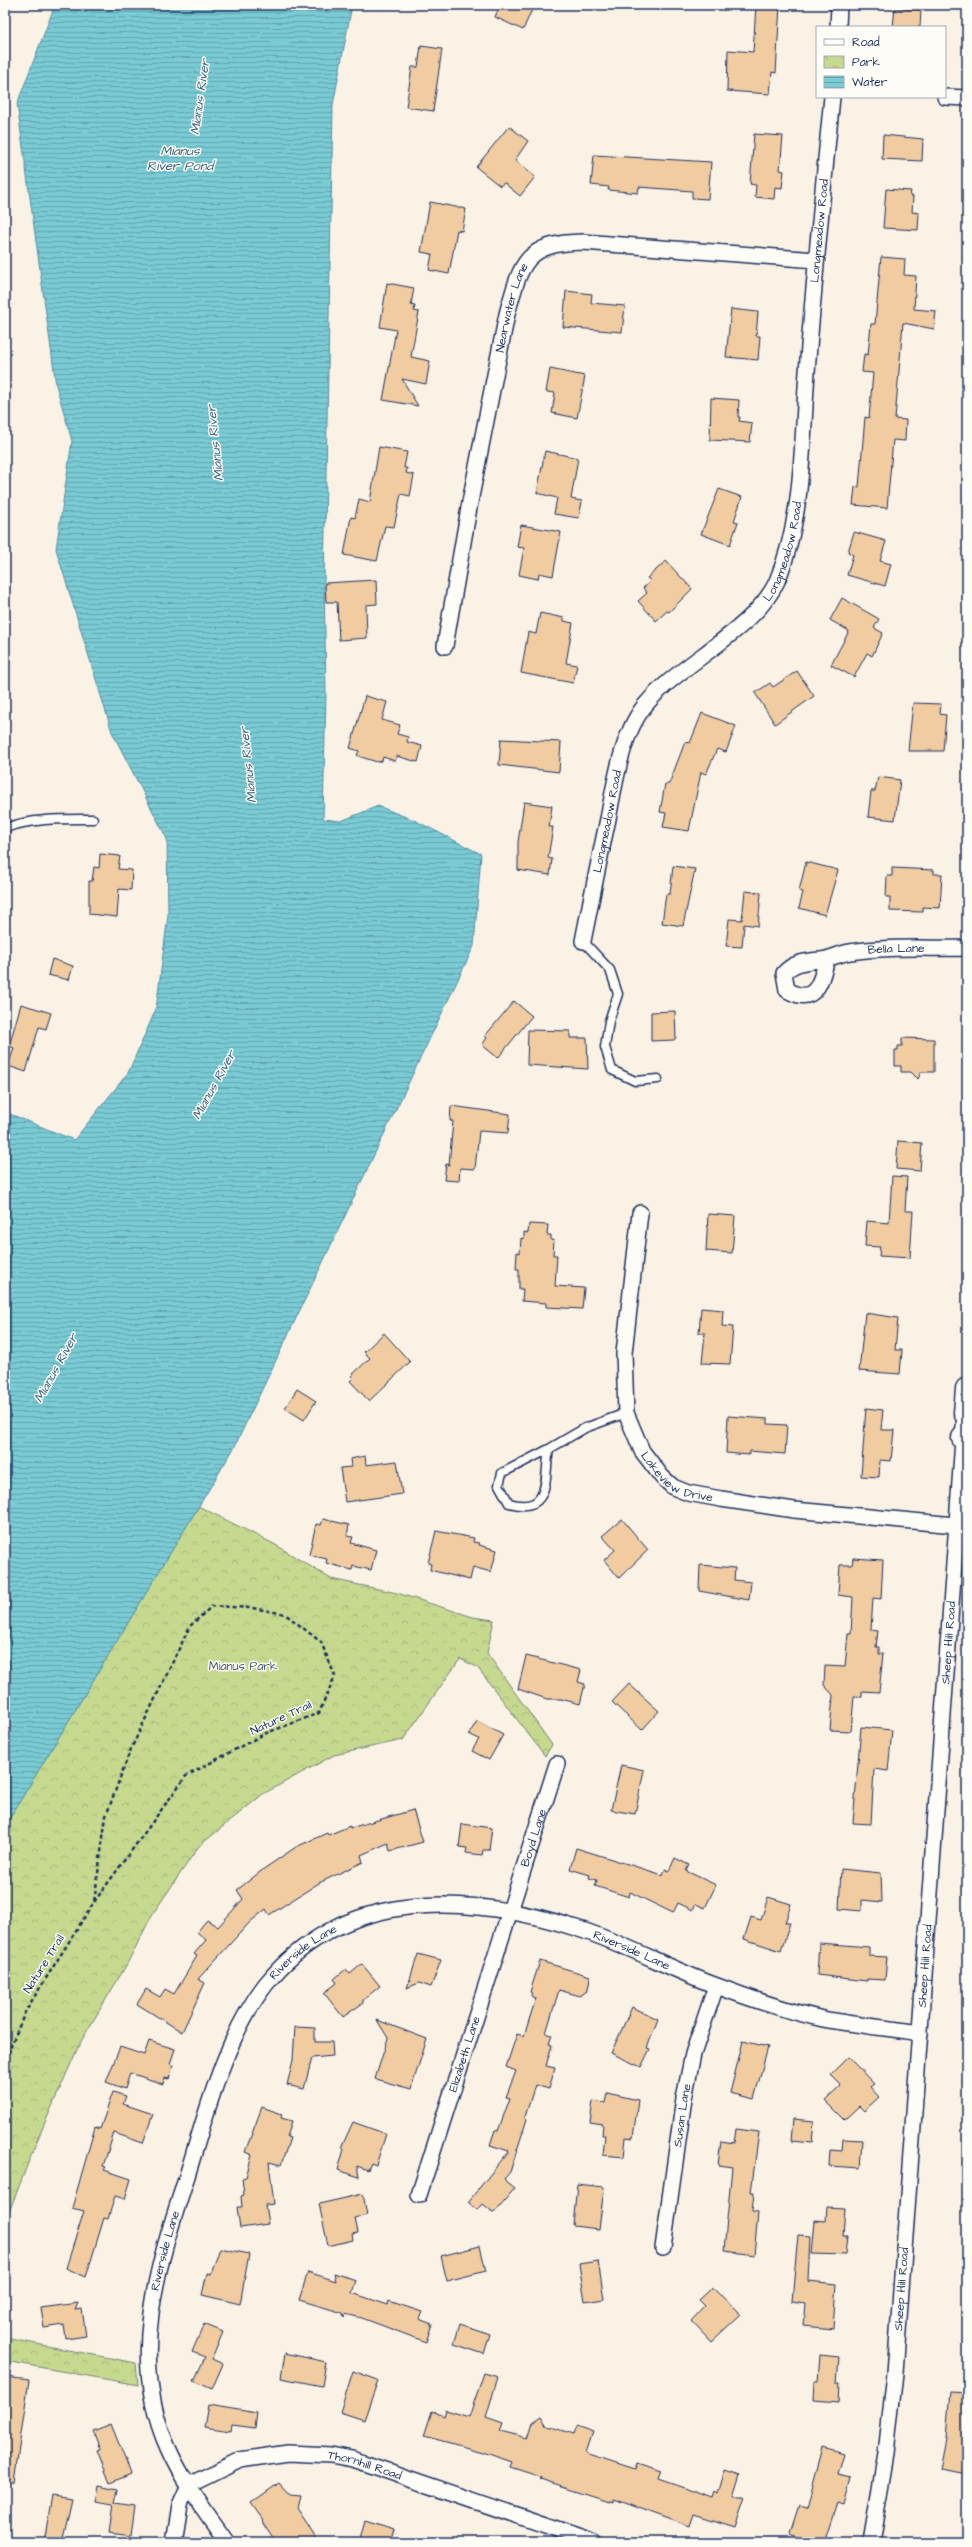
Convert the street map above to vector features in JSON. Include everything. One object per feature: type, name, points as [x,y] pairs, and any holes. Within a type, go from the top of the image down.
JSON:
[{"type":"street","points":[[838,26],[839,5]]},
{"type":"street","points":[[946,96],[967,98]]},
{"type":"street","name":"Longmeadow Road","points":[[583,941],[618,770],[633,723],[645,704],[662,687],[731,633],[757,609],[776,584],[786,556],[794,518],[800,463],[816,260],[832,98]]},
{"type":"street","name":"Nearwater Lane","points":[[445,646],[470,502],[507,314],[515,286],[529,256],[544,247],[561,243],[583,242],[816,260]]},
{"type":"street","name":"Bella Lane","points":[[827,959],[848,952],[967,948]]},
{"type":"street","name":"Lakeview Drive","points":[[640,1213],[624,1353],[626,1414],[642,1451],[673,1487],[688,1493],[794,1510],[955,1525]]},
{"type":"street","name":"Sheep Hill Road","points":[[871,2542],[890,2421],[920,2033],[955,1525],[965,1437],[967,1389]]},
{"type":"street","name":"Boyd Lane","points":[[510,1912],[557,1764]]},
{"type":"street","name":"Riverside Lane","points":[[227,2542],[189,2486],[167,2445],[154,2407],[147,2356],[149,2316],[163,2251],[224,2066],[246,2015],[265,1985],[292,1957],[327,1932],[382,1909],[442,1904],[510,1912],[582,1929],[716,1986],[823,2019],[920,2033]]},
{"type":"street","name":"Elizabeth Lane","points":[[419,2195],[510,1912]]},
{"type":"street","name":"Susan Lane","points":[[663,2248],[684,2098],[693,2054],[716,1986]]},
{"type":"street","name":"Thornhill Road","points":[[189,2486],[240,2460],[261,2455],[288,2453],[331,2455],[352,2459],[595,2542]]},
{"type":"street","points":[[174,2542],[180,2505],[189,2486]]},
{"type":"lane","points":[[5,828],[21,822],[93,819]]},
{"type":"lane","points":[[583,941],[610,970],[618,994],[609,1020],[605,1047],[612,1070],[635,1081],[658,1079]]},
{"type":"lane","points":[[550,1449],[546,1490],[540,1499],[519,1506],[509,1503],[499,1486],[502,1473],[550,1449],[585,1428],[626,1414]]},
{"type":"path","name":"Nature Trail","points":[[5,2060],[26,2010],[94,1902],[186,1776],[264,1734],[319,1712],[335,1676],[321,1642],[284,1614],[252,1608],[212,1606],[190,1626],[130,1750],[106,1816],[94,1902]]},
{"type":"green space","name":"Mianus Park","points":[[198,1506],[274,1544],[331,1579],[397,1593],[473,1617],[494,1620],[487,1653],[552,1745],[545,1756],[477,1667],[460,1659],[403,1740],[334,1755],[263,1794],[199,1846],[152,1915],[127,1964],[80,2043],[36,2143],[5,2222],[5,1825]]},
{"type":"green space","points":[[5,2338],[136,2363],[138,2385],[5,2361]]},
{"type":"water","name":"Mianus River Pond","points":[[55,5],[352,5],[333,105],[324,582],[326,692],[323,819],[341,821],[378,806],[416,821],[481,854],[474,946],[234,1448],[5,1826],[5,1112],[74,1140],[128,1073],[156,1009],[168,915],[167,839],[112,732],[56,549],[72,441],[56,385],[17,104]]},
{"type":"building","points":[[500,5],[534,5],[523,30],[495,17]]},
{"type":"building","points":[[756,5],[780,5],[776,73],[772,72],[770,94],[727,91],[728,50],[753,52]]},
{"type":"building","points":[[895,8],[921,10],[920,26],[893,26]]},
{"type":"building","points":[[421,46],[442,49],[433,111],[406,107],[412,67],[418,67]]},
{"type":"building","points":[[509,126],[528,141],[515,160],[535,177],[520,196],[504,183],[500,186],[476,167]]},
{"type":"building","points":[[754,134],[783,136],[780,170],[784,171],[782,188],[775,187],[774,199],[755,197],[756,185],[750,184]]},
{"type":"building","points":[[883,135],[923,139],[922,161],[882,159]]},
{"type":"building","points":[[594,155],[711,162],[708,199],[692,198],[692,191],[639,187],[638,193],[608,190],[609,187],[591,185]]},
{"type":"building","points":[[886,189],[911,191],[910,196],[913,196],[912,212],[919,213],[918,230],[883,228]]},
{"type":"building","points":[[430,202],[466,209],[462,231],[457,230],[449,274],[429,270],[432,254],[421,252]]},
{"type":"building","points":[[881,257],[905,259],[904,275],[916,276],[914,309],[936,311],[934,329],[903,323],[895,419],[906,420],[905,441],[893,440],[887,508],[853,505],[855,487],[859,487],[865,417],[869,418],[873,373],[862,372],[864,354],[868,355],[871,324],[875,324]]},
{"type":"building","points":[[387,283],[414,288],[411,305],[415,306],[414,311],[419,312],[411,357],[430,361],[426,384],[402,379],[418,406],[383,400],[396,330],[380,327]]},
{"type":"building","points":[[566,291],[592,294],[591,303],[625,306],[622,332],[563,327]]},
{"type":"building","points":[[731,309],[758,312],[756,336],[760,336],[758,360],[726,357]]},
{"type":"building","points":[[550,369],[585,376],[577,418],[552,413],[555,393],[546,392]]},
{"type":"building","points":[[711,398],[739,400],[739,421],[752,423],[750,442],[710,440]]},
{"type":"building","points":[[379,447],[407,452],[404,468],[407,468],[406,473],[414,475],[410,496],[401,494],[394,527],[385,526],[377,561],[344,555],[351,517],[355,518],[359,499],[370,502]]},
{"type":"building","points":[[545,451],[578,458],[571,499],[582,501],[579,518],[554,514],[557,498],[537,493]]},
{"type":"building","points":[[719,489],[742,497],[734,521],[738,522],[730,545],[701,534]]},
{"type":"building","points":[[521,525],[561,532],[553,576],[539,573],[538,579],[519,575],[524,548],[517,547]]},
{"type":"building","points":[[854,532],[886,541],[880,561],[891,564],[885,586],[847,575],[853,555],[848,552]]},
{"type":"building","points":[[666,561],[692,589],[669,612],[667,611],[656,621],[638,601],[647,593],[643,588],[651,581],[647,578]]},
{"type":"building","points":[[376,580],[377,604],[366,605],[367,638],[339,640],[337,602],[326,602],[325,583]]},
{"type":"building","points":[[842,598],[879,619],[874,628],[883,633],[872,656],[867,653],[854,677],[831,665],[849,631],[830,620]]},
{"type":"building","points":[[540,613],[564,618],[564,621],[573,623],[566,663],[577,665],[573,683],[521,673],[528,632],[536,634]]},
{"type":"building","points":[[797,671],[814,696],[775,724],[755,693],[770,683],[773,687]]},
{"type":"building","points":[[365,696],[387,702],[382,720],[400,725],[397,734],[408,737],[407,742],[422,746],[418,762],[396,756],[395,761],[383,757],[382,761],[377,762],[357,755],[359,751],[350,748]]},
{"type":"building","points":[[913,703],[941,704],[940,714],[946,715],[943,751],[908,751]]},
{"type":"building","points":[[702,713],[736,726],[726,752],[717,749],[706,774],[701,772],[689,831],[663,827],[666,813],[660,812],[665,784],[669,784],[685,742],[690,743]]},
{"type":"building","points":[[501,739],[561,742],[559,772],[499,765]]},
{"type":"building","points":[[878,777],[900,780],[895,820],[868,817],[871,791],[875,791]]},
{"type":"building","points":[[524,802],[552,806],[549,827],[553,827],[548,858],[552,859],[550,875],[518,870],[518,842]]},
{"type":"building","points":[[100,854],[120,856],[118,869],[132,870],[131,890],[119,889],[117,917],[89,914],[89,881],[92,881],[94,867],[99,868]]},
{"type":"building","points":[[806,862],[838,870],[825,915],[799,908],[803,892],[799,891]]},
{"type":"building","points":[[673,866],[695,869],[683,926],[662,923],[666,894],[670,894]]},
{"type":"building","points":[[892,868],[934,870],[934,874],[942,874],[940,908],[923,907],[923,912],[890,911],[890,897],[886,897],[887,876],[892,876]]},
{"type":"building","points":[[745,891],[761,893],[758,926],[744,924],[742,947],[726,946],[729,919],[742,920]]},
{"type":"building","points":[[52,959],[73,966],[69,980],[48,975]]},
{"type":"building","points":[[514,1001],[532,1016],[498,1058],[482,1045],[487,1038],[485,1036]]},
{"type":"building","points":[[21,1004],[51,1013],[46,1029],[39,1027],[26,1072],[8,1066],[14,1048],[9,1046]]},
{"type":"building","points":[[675,1011],[676,1038],[674,1040],[651,1041],[651,1012]]},
{"type":"building","points":[[528,1030],[570,1031],[570,1038],[587,1038],[588,1069],[527,1065]]},
{"type":"building","points":[[902,1038],[934,1039],[934,1072],[921,1072],[918,1079],[911,1072],[901,1072],[901,1066],[895,1066],[895,1050],[898,1050],[898,1046],[902,1046]]},
{"type":"building","points":[[451,1106],[510,1114],[508,1133],[479,1131],[475,1169],[460,1168],[459,1181],[444,1180],[446,1164],[449,1165],[453,1121],[450,1121]]},
{"type":"building","points":[[898,1141],[922,1143],[920,1171],[896,1169]]},
{"type":"building","points":[[892,1176],[907,1177],[905,1211],[913,1211],[910,1258],[879,1256],[880,1247],[865,1246],[867,1221],[889,1223]]},
{"type":"building","points":[[708,1214],[735,1216],[732,1253],[706,1251]]},
{"type":"building","points":[[529,1224],[548,1225],[547,1235],[551,1235],[551,1240],[554,1241],[553,1255],[557,1255],[555,1286],[584,1288],[582,1309],[546,1307],[546,1303],[522,1301],[523,1289],[519,1289],[519,1269],[516,1269],[517,1252],[520,1253],[521,1238],[524,1239],[524,1232],[528,1233]]},
{"type":"building","points":[[701,1308],[723,1310],[722,1326],[733,1327],[730,1364],[702,1363],[705,1333],[699,1333]]},
{"type":"building","points":[[865,1313],[898,1318],[895,1350],[902,1350],[900,1374],[859,1371]]},
{"type":"building","points":[[384,1333],[410,1362],[369,1401],[350,1381],[353,1378],[351,1376],[370,1358],[364,1352]]},
{"type":"building","points":[[297,1389],[316,1401],[304,1420],[285,1408]]},
{"type":"building","points":[[866,1408],[883,1410],[881,1430],[894,1430],[891,1461],[880,1460],[879,1477],[861,1476]]},
{"type":"building","points":[[728,1416],[768,1419],[768,1424],[787,1425],[785,1454],[749,1451],[749,1455],[726,1453]]},
{"type":"building","points":[[365,1456],[366,1465],[397,1461],[402,1494],[345,1502],[340,1468],[351,1467],[350,1459]]},
{"type":"building","points":[[323,1519],[349,1525],[347,1536],[353,1537],[351,1543],[376,1550],[371,1570],[353,1566],[352,1570],[326,1563],[327,1559],[309,1555],[316,1524],[321,1525]]},
{"type":"building","points":[[622,1519],[648,1550],[619,1578],[604,1560],[615,1550],[602,1536]]},
{"type":"building","points":[[436,1531],[474,1538],[473,1542],[497,1550],[491,1572],[473,1567],[470,1580],[430,1570],[431,1564],[428,1563]]},
{"type":"building","points":[[853,1558],[883,1560],[881,1599],[873,1598],[871,1630],[878,1631],[876,1647],[879,1647],[879,1654],[883,1654],[879,1692],[862,1691],[862,1697],[854,1697],[851,1731],[830,1730],[833,1695],[824,1685],[825,1666],[845,1667],[848,1633],[851,1633],[853,1597],[838,1595],[840,1565],[852,1565]]},
{"type":"building","points":[[700,1565],[735,1568],[734,1580],[751,1582],[749,1600],[699,1591]]},
{"type":"building","points":[[526,1656],[581,1670],[578,1682],[585,1684],[580,1704],[561,1699],[547,1699],[518,1689]]},
{"type":"building","points":[[629,1684],[659,1711],[642,1730],[612,1702]]},
{"type":"building","points":[[477,1721],[503,1735],[489,1760],[472,1751],[479,1739],[469,1734]]},
{"type":"building","points":[[861,1727],[892,1730],[888,1771],[874,1769],[871,1824],[853,1823]]},
{"type":"building","points":[[621,1765],[644,1770],[635,1814],[611,1810]]},
{"type":"building","points":[[413,1810],[423,1842],[390,1851],[388,1843],[361,1855],[363,1862],[319,1883],[269,1915],[266,1909],[250,1922],[198,1979],[205,1983],[182,2032],[137,2004],[146,1989],[160,1997],[165,1989],[174,1994],[197,1956],[194,1954],[206,1940],[197,1932],[207,1920],[218,1927],[243,1899],[237,1890],[265,1868],[296,1847],[327,1833],[328,1835],[350,1826],[350,1828]]},
{"type":"building","points":[[462,1824],[492,1828],[489,1850],[483,1850],[482,1855],[466,1853],[467,1848],[459,1847]]},
{"type":"building","points":[[576,1848],[663,1875],[665,1869],[669,1871],[675,1858],[689,1865],[686,1871],[716,1885],[705,1908],[696,1904],[693,1910],[678,1903],[673,1913],[630,1892],[629,1897],[595,1886],[597,1880],[589,1878],[590,1875],[570,1869]]},
{"type":"building","points":[[841,1869],[881,1873],[882,1902],[862,1900],[862,1911],[839,1909]]},
{"type":"building","points":[[768,1897],[791,1904],[785,1923],[790,1923],[781,1951],[744,1939],[751,1917],[761,1920]]},
{"type":"building","points":[[819,1943],[869,1947],[869,1956],[887,1957],[885,1980],[867,1979],[867,1981],[817,1975]]},
{"type":"building","points":[[418,1954],[441,1960],[431,1987],[419,1983],[407,1988]]},
{"type":"building","points":[[540,1961],[590,1976],[589,1985],[587,1991],[580,1996],[559,1990],[546,2033],[552,2035],[549,2044],[552,2045],[546,2066],[555,2068],[549,2089],[535,2085],[525,2117],[527,2119],[510,2172],[504,2179],[515,2188],[494,2213],[483,2204],[478,2210],[468,2202],[509,2151],[490,2145],[495,2130],[498,2131],[510,2098],[506,2097],[516,2071],[506,2067],[517,2034],[524,2036],[536,1998],[531,1996],[532,1993],[530,1992]]},
{"type":"building","points":[[362,1964],[380,1986],[363,2000],[363,2003],[343,2017],[324,1993],[337,1983],[334,1979],[346,1969],[350,1974]]},
{"type":"building","points":[[632,2007],[658,2019],[647,2048],[650,2049],[641,2067],[611,2053]]},
{"type":"building","points":[[377,2020],[427,2039],[411,2089],[375,2079],[388,2038]]},
{"type":"building","points":[[295,2027],[315,2028],[315,2042],[332,2042],[333,2056],[312,2058],[304,2089],[287,2085],[293,2060]]},
{"type":"building","points":[[149,2041],[175,2049],[170,2064],[173,2065],[169,2079],[165,2078],[163,2084],[130,2073],[125,2089],[106,2082],[120,2047],[144,2055]]},
{"type":"building","points":[[743,2041],[768,2047],[754,2099],[730,2093]]},
{"type":"building","points":[[848,2057],[874,2084],[870,2087],[879,2097],[864,2111],[859,2106],[844,2120],[825,2101],[841,2086],[830,2075]]},
{"type":"building","points":[[113,2092],[126,2096],[123,2104],[153,2114],[143,2143],[114,2133],[103,2166],[106,2167],[104,2170],[131,2179],[125,2199],[115,2196],[108,2219],[104,2218],[86,2277],[66,2268],[84,2211],[72,2208],[95,2127],[100,2129]]},
{"type":"building","points":[[607,2093],[638,2100],[633,2138],[626,2137],[624,2157],[603,2155],[605,2135],[602,2135],[603,2124],[590,2122],[593,2101],[605,2103]]},
{"type":"building","points":[[262,2107],[282,2114],[281,2118],[292,2121],[287,2137],[290,2138],[281,2165],[269,2162],[274,2204],[265,2205],[268,2224],[240,2228],[237,2207],[242,2207],[241,2196],[244,2195],[242,2178],[246,2177],[252,2155],[245,2152]]},
{"type":"building","points":[[793,2119],[814,2121],[812,2143],[791,2141]]},
{"type":"building","points":[[353,2122],[386,2134],[376,2165],[371,2163],[368,2170],[357,2166],[359,2177],[338,2170],[344,2149],[342,2146]]},
{"type":"building","points":[[736,2129],[759,2132],[751,2192],[754,2192],[752,2212],[758,2213],[754,2255],[724,2251],[732,2167],[718,2165],[721,2141],[734,2143]]},
{"type":"building","points":[[843,2139],[862,2140],[860,2168],[829,2166],[830,2150],[842,2151]]},
{"type":"building","points":[[577,2184],[604,2187],[599,2229],[573,2226]]},
{"type":"building","points":[[363,2194],[367,2215],[355,2218],[358,2233],[352,2234],[353,2240],[328,2246],[319,2204]]},
{"type":"building","points":[[826,2207],[845,2208],[843,2236],[847,2236],[845,2255],[812,2254],[815,2220],[825,2221]]},
{"type":"building","points":[[798,2235],[811,2236],[809,2281],[836,2284],[833,2329],[803,2326],[805,2303],[792,2301]]},
{"type":"building","points":[[480,2246],[486,2271],[447,2281],[441,2256]]},
{"type":"building","points":[[220,2248],[249,2254],[240,2304],[202,2295],[207,2273],[211,2274]]},
{"type":"building","points":[[598,2261],[604,2299],[585,2302],[579,2264]]},
{"type":"building","points":[[308,2272],[336,2281],[334,2273],[356,2280],[352,2293],[388,2305],[389,2301],[422,2312],[419,2319],[432,2324],[426,2342],[362,2318],[345,2314],[344,2318],[343,2313],[299,2300]]},
{"type":"building","points":[[713,2287],[740,2315],[711,2342],[691,2321],[705,2306],[699,2300]]},
{"type":"building","points":[[78,2303],[75,2310],[82,2309],[86,2336],[66,2339],[64,2325],[44,2328],[41,2308]]},
{"type":"building","points":[[204,2324],[223,2332],[212,2359],[223,2364],[212,2389],[194,2381],[205,2357],[192,2352]]},
{"type":"building","points":[[460,2324],[490,2334],[484,2354],[454,2344]]},
{"type":"building","points":[[285,2353],[326,2362],[322,2386],[281,2378]]},
{"type":"building","points":[[820,2355],[839,2357],[837,2383],[840,2383],[839,2402],[813,2400],[814,2381],[818,2381]]},
{"type":"building","points":[[353,2371],[378,2380],[364,2420],[340,2412]]},
{"type":"building","points":[[484,2373],[498,2377],[486,2417],[503,2423],[500,2431],[528,2438],[533,2422],[542,2416],[548,2426],[573,2434],[576,2426],[593,2432],[586,2453],[635,2469],[637,2463],[661,2471],[658,2479],[713,2498],[715,2492],[718,2494],[725,2470],[740,2475],[733,2498],[745,2498],[735,2527],[694,2514],[690,2527],[613,2499],[613,2502],[540,2479],[541,2477],[510,2467],[512,2462],[483,2452],[424,2436],[432,2411],[444,2416],[446,2410],[469,2417]]},
{"type":"building","points":[[5,2377],[29,2380],[14,2481],[5,2481]]},
{"type":"building","points":[[950,2391],[967,2392],[967,2474],[940,2469],[946,2438]]},
{"type":"building","points":[[208,2405],[257,2413],[255,2428],[232,2425],[231,2431],[204,2427]]},
{"type":"building","points":[[111,2424],[131,2474],[110,2483],[97,2450],[100,2449],[93,2431]]},
{"type":"building","points":[[822,2447],[843,2453],[837,2474],[851,2477],[844,2504],[838,2502],[825,2542],[815,2542],[790,2534],[799,2506],[806,2508]]},
{"type":"building","points":[[279,2483],[290,2495],[301,2496],[298,2510],[319,2542],[276,2542],[251,2503]]},
{"type":"building","points":[[98,2485],[118,2489],[115,2504],[135,2507],[131,2535],[109,2532],[113,2505],[95,2502]]},
{"type":"building","points":[[52,2495],[72,2498],[62,2542],[44,2542]]},
{"type":"building","points":[[365,2520],[394,2529],[390,2542],[359,2542]]},
{"type":"water label","name":"Mianus River","points":[[200,97]]},
{"type":"water label","name":"Mianus River","points":[[215,443]]},
{"type":"water label","name":"Mianus River","points":[[248,765]]},
{"type":"water label","name":"Mianus River","points":[[214,1085]]},
{"type":"water label","name":"Mianus River","points":[[56,1368]]}]
